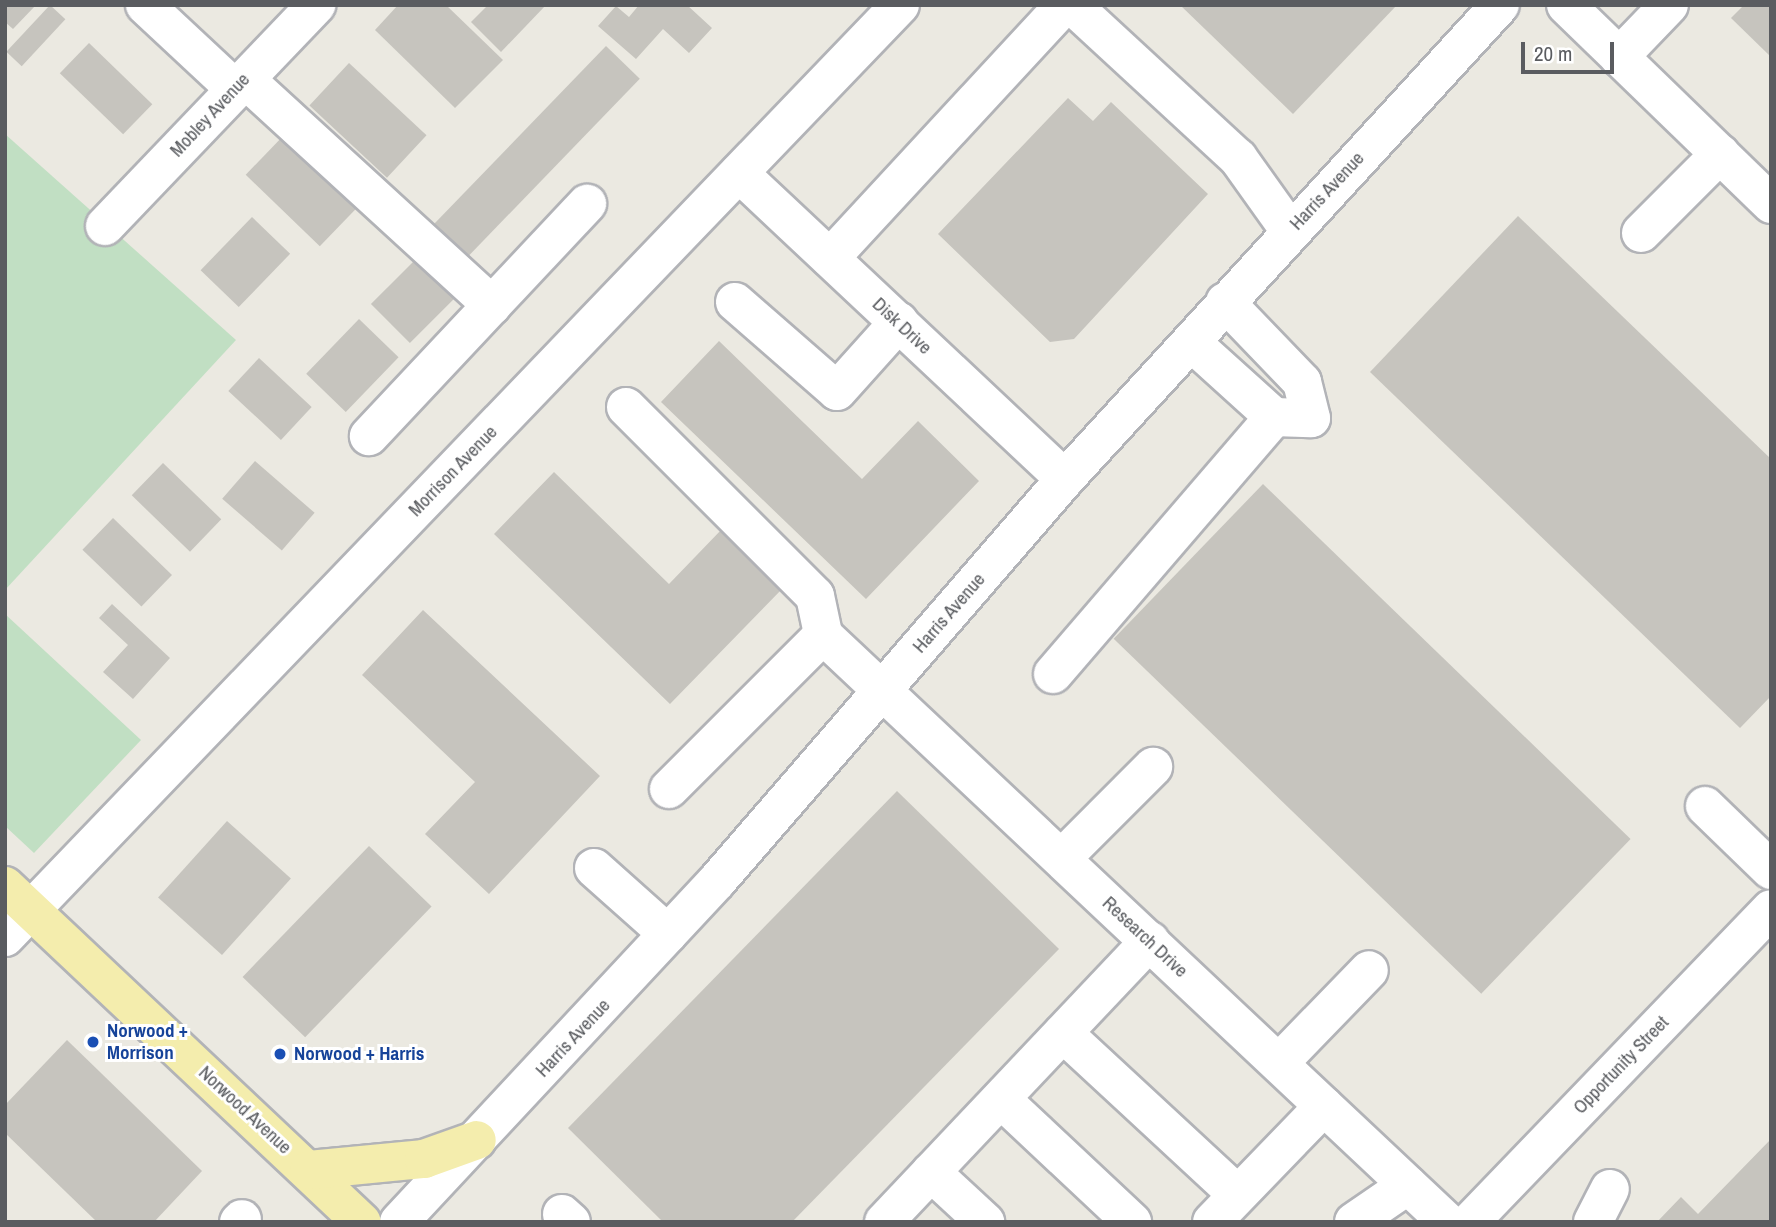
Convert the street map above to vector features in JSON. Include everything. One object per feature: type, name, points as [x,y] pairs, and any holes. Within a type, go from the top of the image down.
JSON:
[{"type":"main road","name":"Norwood Avenue","points":[[18,898],[361,1222]]},
{"type":"main road","points":[[309,1170],[424,1159],[477,1140]]},
{"type":"street","points":[[145,5],[240,84],[492,305]]},
{"type":"street","name":"Mobley Avenue","points":[[105,226],[316,5]]},
{"type":"street","name":"Morrison Avenue","points":[[5,937],[18,898],[739,173],[900,5]]},
{"type":"street","points":[[830,258],[1064,5]]},
{"type":"street","points":[[1072,5],[1238,158],[1290,230]]},
{"type":"street","name":"Harris Avenue","points":[[399,1222],[668,934],[1065,479],[1290,230],[1500,5]]},
{"type":"street","points":[[1566,5],[1771,204]]},
{"type":"street","points":[[1619,57],[1669,5]]},
{"type":"street","points":[[1641,233],[1720,154]]},
{"type":"street","name":"Disk Drive","points":[[739,173],[1065,479]]},
{"type":"street","points":[[369,436],[587,204]]},
{"type":"street","points":[[735,302],[837,391],[899,323]]},
{"type":"street","points":[[1191,342],[1274,417],[1311,418],[1302,382],[1225,302]]},
{"type":"street","points":[[626,407],[815,596],[823,635],[670,789]]},
{"type":"street","points":[[1053,674],[1274,417]]},
{"type":"street","name":"Research Drive","points":[[823,635],[1408,1185]]},
{"type":"street","points":[[1062,858],[1153,767]]},
{"type":"street","points":[[1705,806],[1771,870]]},
{"type":"street","points":[[594,868],[668,934]]},
{"type":"street","name":"Opportunity Street","points":[[1471,1222],[1771,909]]},
{"type":"street","points":[[884,1222],[1150,941]]},
{"type":"street","points":[[1279,1063],[1369,970]]},
{"type":"street","points":[[1063,1033],[1225,1208],[1324,1106]]},
{"type":"street","points":[[1001,1099],[1132,1222]]},
{"type":"street","points":[[931,1172],[985,1222]]},
{"type":"street","points":[[1354,1222],[1408,1185],[1447,1222]]},
{"type":"green space","points":[[5,134],[236,340],[5,590]]},
{"type":"green space","points":[[5,614],[141,740],[34,853],[5,826]]},
{"type":"building","points":[[5,5],[36,5],[13,29],[5,22]]},
{"type":"building","points":[[50,5],[65,19],[22,66],[6,52]]},
{"type":"building","points":[[398,5],[446,5],[503,60],[455,108],[375,30]]},
{"type":"building","points":[[488,5],[546,5],[501,52],[471,22]]},
{"type":"building","points":[[639,5],[687,5],[712,28],[689,53],[663,29],[636,59],[598,26],[616,6],[629,17]]},
{"type":"building","points":[[1180,5],[1397,5],[1293,114]]},
{"type":"building","points":[[1744,5],[1771,5],[1771,57],[1731,18]]},
{"type":"building","points":[[89,43],[152,104],[123,134],[60,73]]},
{"type":"building","points":[[606,46],[640,79],[466,258],[432,226]]},
{"type":"building","points":[[349,63],[427,135],[387,178],[309,105]]},
{"type":"building","points":[[1068,98],[1093,121],[1111,102],[1208,194],[1074,339],[1050,342],[938,234]]},
{"type":"building","points":[[286,133],[360,205],[320,246],[246,175]]},
{"type":"building","points":[[1518,216],[1771,459],[1771,696],[1740,728],[1370,372]]},
{"type":"building","points":[[252,217],[290,254],[239,307],[201,270]]},
{"type":"building","points":[[424,251],[463,290],[410,343],[371,304]]},
{"type":"building","points":[[359,319],[399,357],[346,412],[306,374]]},
{"type":"building","points":[[719,341],[862,479],[918,421],[979,481],[866,599],[661,402]]},
{"type":"building","points":[[259,358],[312,407],[281,440],[228,391]]},
{"type":"building","points":[[255,461],[315,513],[282,551],[222,499]]},
{"type":"building","points":[[163,463],[221,519],[190,552],[132,495]]},
{"type":"building","points":[[554,472],[669,584],[722,529],[783,588],[670,704],[494,534]]},
{"type":"building","points":[[1263,484],[1631,839],[1481,994],[1114,639]]},
{"type":"building","points":[[113,518],[172,575],[141,607],[82,550]]},
{"type":"building","points":[[112,604],[170,658],[133,699],[103,672],[128,645],[99,618]]},
{"type":"building","points":[[423,610],[600,776],[489,894],[425,834],[475,782],[362,675]]},
{"type":"building","points":[[897,791],[1059,949],[792,1222],[663,1222],[568,1128]]},
{"type":"building","points":[[227,821],[291,879],[222,955],[158,898]]},
{"type":"building","points":[[369,846],[432,906],[305,1037],[243,977]]},
{"type":"building","points":[[67,1040],[202,1171],[154,1222],[97,1222],[5,1133],[5,1105]]},
{"type":"building","points":[[1771,1139],[1771,1222],[1657,1222],[1681,1197],[1698,1214]]},
{"type":"place","name":"Norwood + Morrison","points":[[93,1042]]},
{"type":"place","name":"Norwood + Harris","points":[[280,1054]]}]
